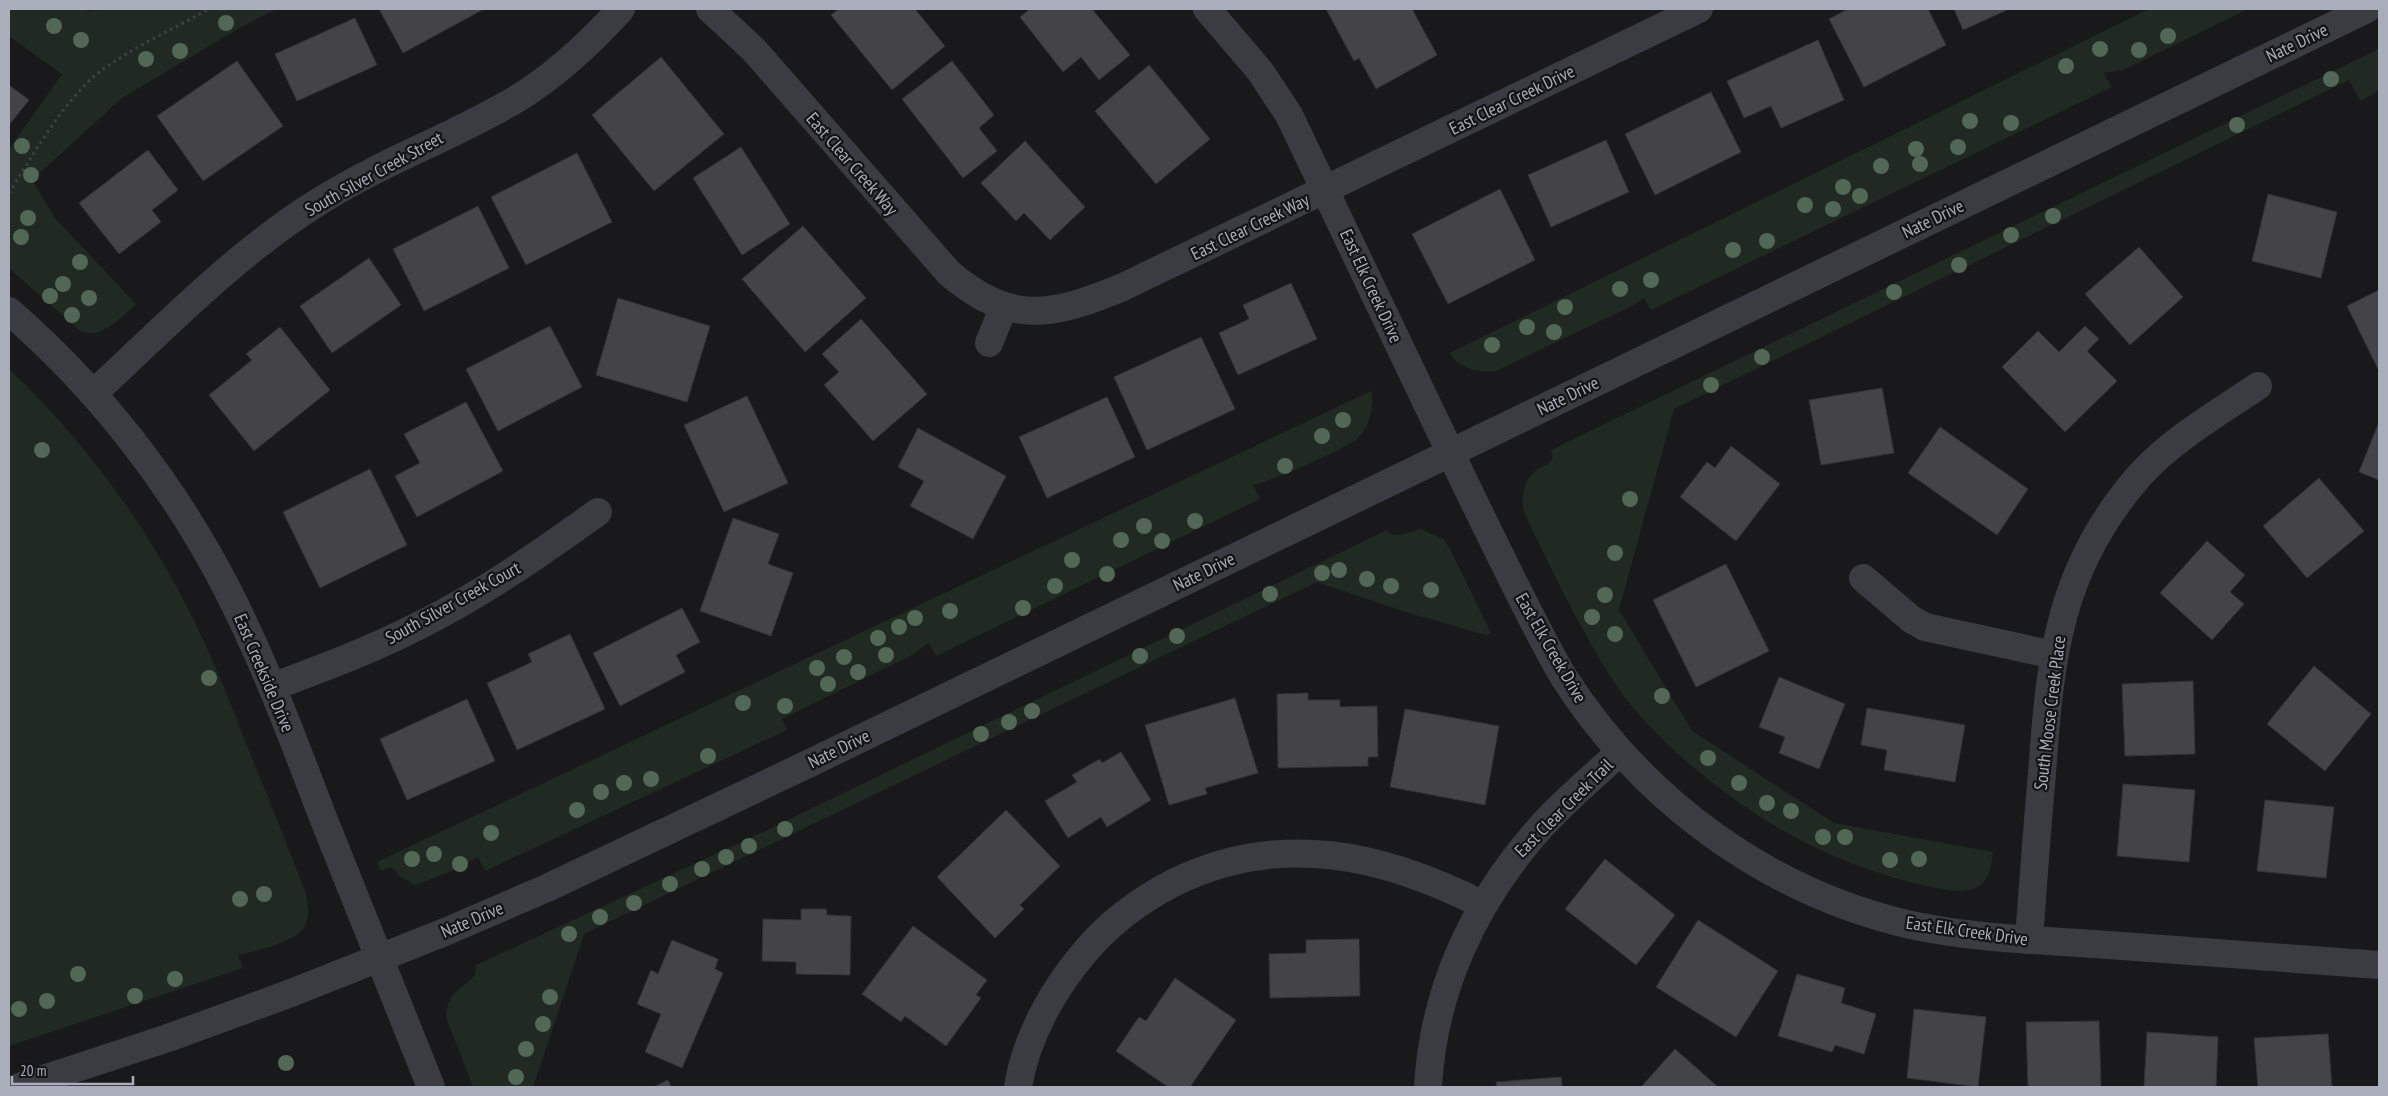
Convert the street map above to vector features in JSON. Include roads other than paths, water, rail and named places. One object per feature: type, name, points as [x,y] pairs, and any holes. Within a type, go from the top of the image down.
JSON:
[{"type":"street","name":"South Silver Creek Street","points":[[93,394],[232,267],[276,232],[356,180],[517,98],[573,56],[621,9]]},
{"type":"street","name":"East Clear Creek Way","points":[[710,9],[754,50],[937,262],[973,292],[1004,306],[1023,311],[1048,311],[1095,299],[1325,190]]},
{"type":"street","name":"East Elk Creek Drive","points":[[1207,9],[1271,85],[1289,115],[1450,452],[1548,650],[1586,709],[1620,752],[1664,796],[1702,828],[1746,858],[1807,890],[1855,908],[1912,925],[1964,934],[2029,940],[2379,965]]},
{"type":"street","name":"East Clear Creek Drive","points":[[1325,190],[1670,15],[1698,9]]},
{"type":"street","name":"Nate Drive","points":[[19,1087],[168,1038],[379,959],[499,909],[600,863],[2368,9]]},
{"type":"street","points":[[989,343],[1004,306]]},
{"type":"street","name":"East Creekside Drive","points":[[9,311],[93,394],[130,439],[184,514],[228,591],[272,687],[431,1087]]},
{"type":"street","name":"South Moose Creek Place","points":[[2029,940],[2045,724],[2054,655],[2064,611],[2074,581],[2094,540],[2141,474],[2165,451],[2258,386]]},
{"type":"street","name":"South Silver Creek Court","points":[[272,687],[346,659],[430,620],[540,554],[598,512]]},
{"type":"street","points":[[1863,578],[1911,619],[1925,627],[2054,655]]},
{"type":"street","name":"East Clear Creek Trail","points":[[1428,1087],[1434,1036],[1442,998],[1462,944],[1482,904],[1498,880],[1533,836],[1620,752]]},
{"type":"street","points":[[1018,1087],[1023,1064],[1042,1017],[1059,986],[1087,949],[1145,898],[1207,869],[1230,861],[1257,856],[1323,854],[1373,862],[1406,871],[1482,904]]}]
